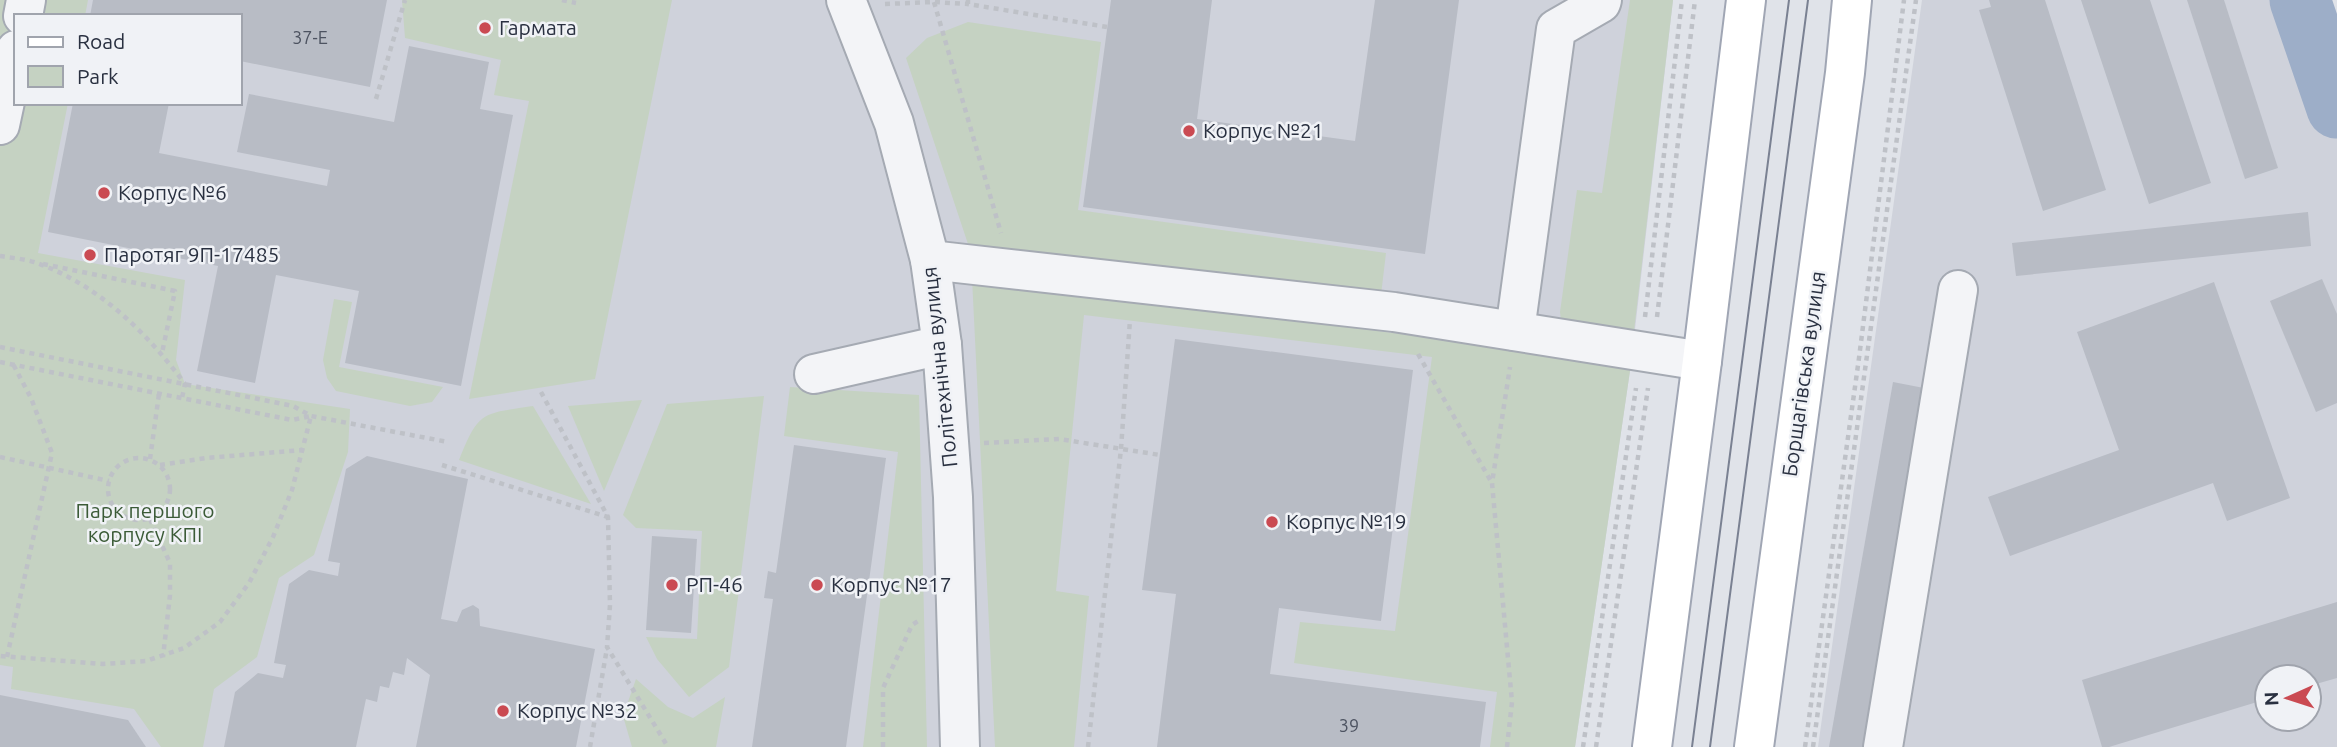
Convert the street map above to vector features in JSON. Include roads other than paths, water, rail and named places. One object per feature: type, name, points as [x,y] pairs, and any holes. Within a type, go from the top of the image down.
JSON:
[{"type":"main road","points":[[1652,747],[1746,0]]},
{"type":"main road","name":"Борщагівська вулиця","points":[[1754,747],[1845,73],[1852,0]]},
{"type":"street","points":[[1516,331],[1556,29],[1602,0]]},
{"type":"street","name":"Політехнічна вулиця","points":[[848,3],[894,122],[930,260],[942,345],[953,497],[960,747]]},
{"type":"street","points":[[0,125],[14,59]]},
{"type":"street","points":[[930,260],[1394,312],[1702,361]]},
{"type":"street","points":[[1883,747],[1958,290]]},
{"type":"street","points":[[814,374],[942,345]]},
{"type":"waterway","points":[[2300,0],[2337,108]]},
{"type":"tram line","points":[[1692,747],[1789,0]]},
{"type":"tram line","points":[[1710,747],[1808,0]]},
{"type":"place","name":"Гармата","points":[[485,28]]},
{"type":"place","name":"Корпус №21","points":[[1189,131]]},
{"type":"place","name":"Корпус №6","points":[[104,193]]},
{"type":"place","name":"Паротяг 9П-17485","points":[[90,255]]},
{"type":"place","name":"Корпус №19","points":[[1272,522]]},
{"type":"place","name":"РП-46","points":[[672,585]]},
{"type":"place","name":"Корпус №17","points":[[817,585]]},
{"type":"place","name":"Корпус №32","points":[[503,711]]},
{"type":"park label","name":"Парк першого корпусу КПІ","points":[[145,523]]}]
